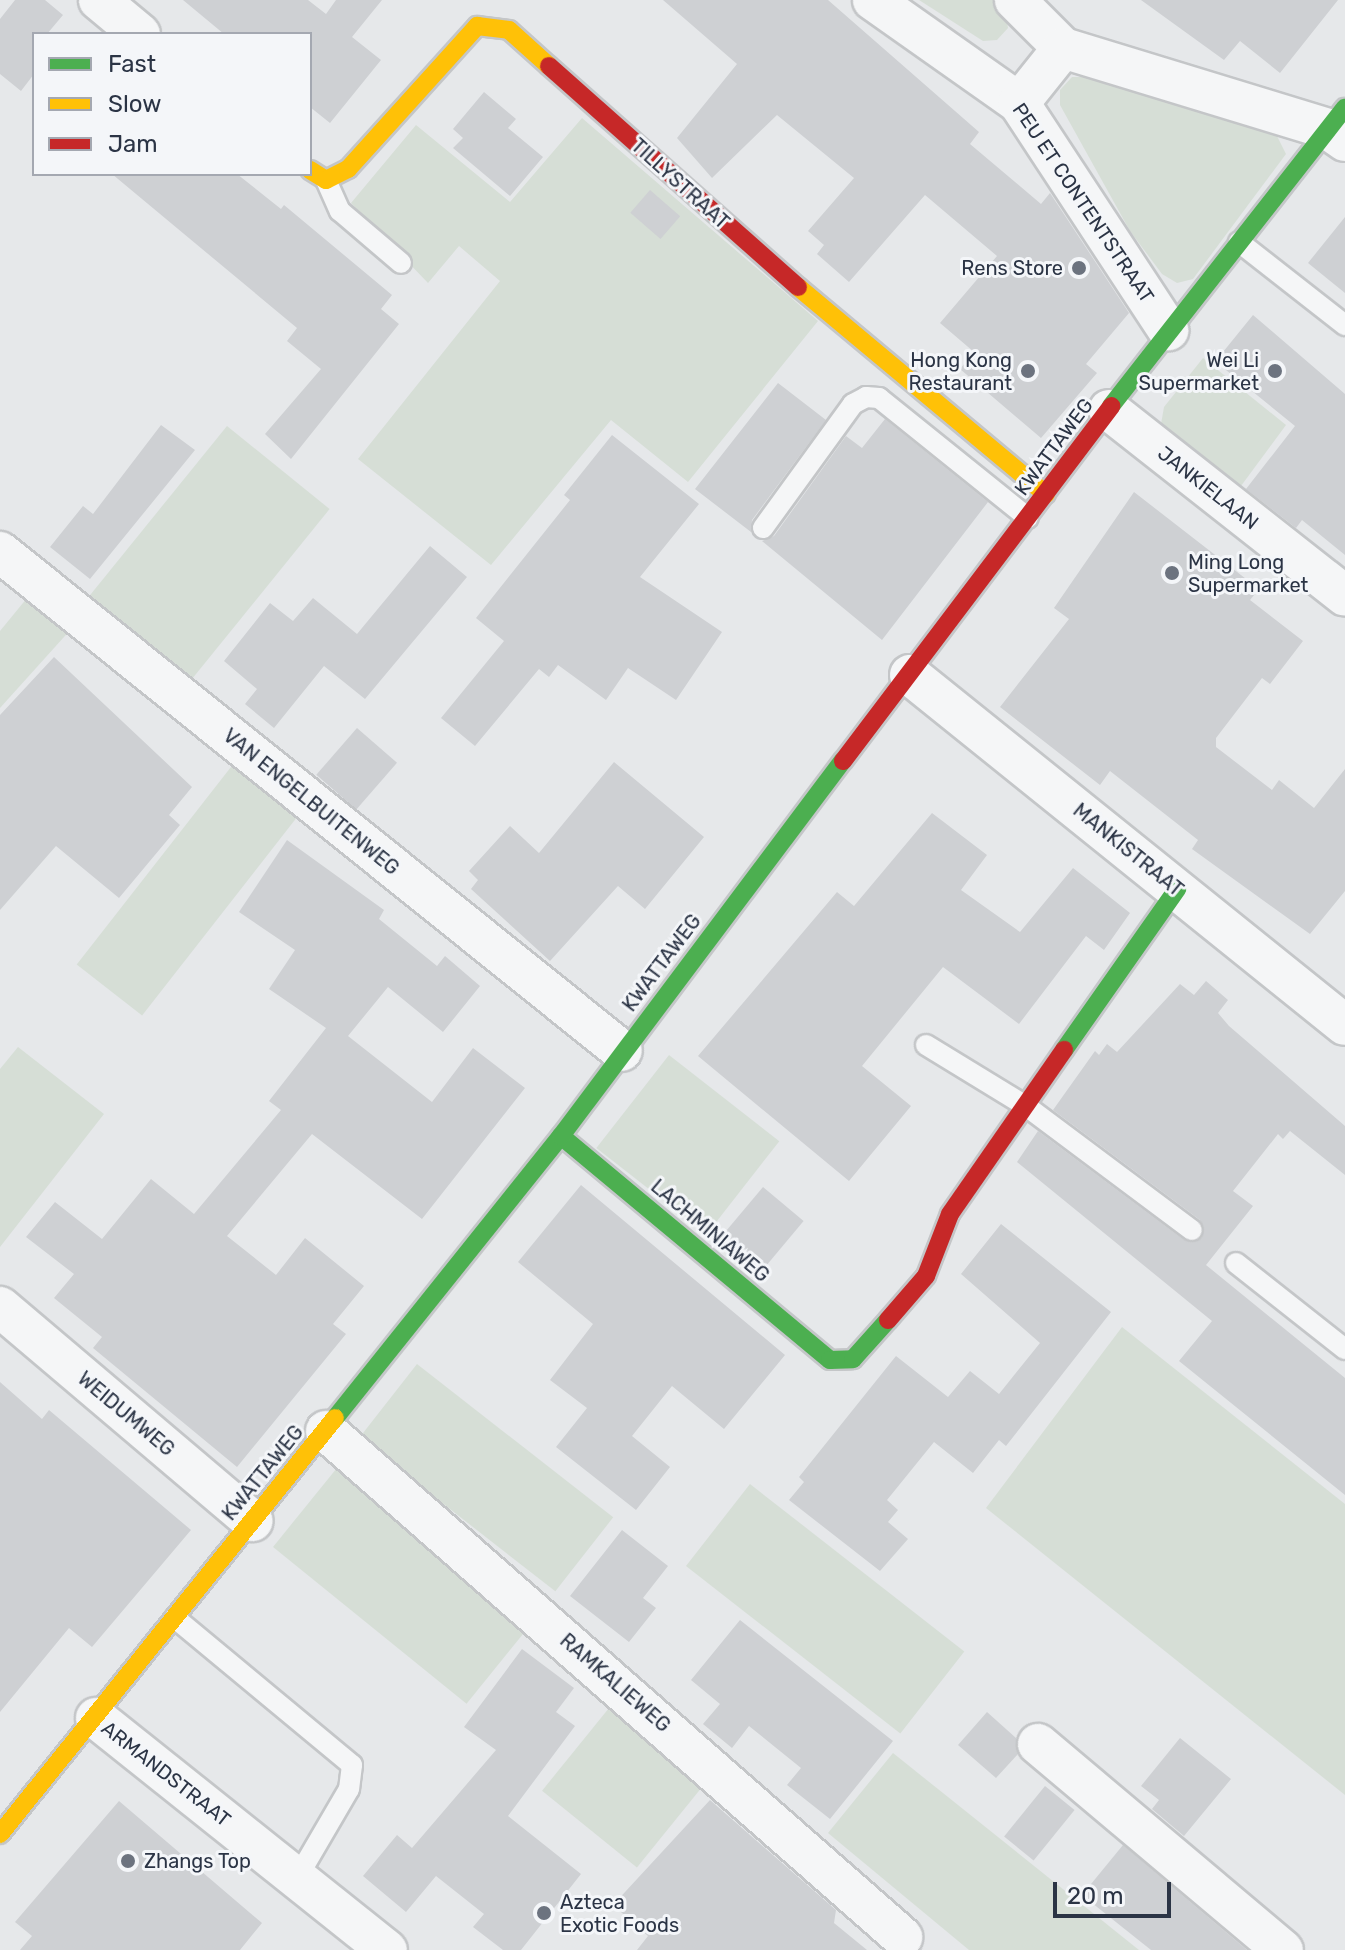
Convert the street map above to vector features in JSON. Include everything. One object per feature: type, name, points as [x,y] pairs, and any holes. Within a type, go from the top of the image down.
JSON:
[{"type":"main road","name":"TILLYSTRAAT","points":[[318,175],[348,169],[454,44],[477,26],[509,30],[769,263],[1046,494]]},
{"type":"main road","name":"KWATTAWEG","points":[[0,1834],[561,1136],[622,1051],[910,675],[1168,330],[1339,126]]},
{"type":"main road","points":[[1026,1106],[1177,889]]},
{"type":"main road","name":"LACHMINIAWEG","points":[[561,1136],[830,1360],[853,1359],[926,1276],[950,1214],[1026,1106]]},
{"type":"street","points":[[99,0],[138,32]]},
{"type":"street","name":"PEU ET CONTENTSTRAAT","points":[[873,0],[1019,103],[1168,330]]},
{"type":"street","points":[[1015,0],[1063,48],[1339,126]]},
{"type":"street","points":[[1019,103],[1063,48]]},
{"type":"street","name":"JANKIELAAN","points":[[1109,410],[1345,596]]},
{"type":"street","name":"VAN ENGELBUITENWEG","points":[[0,552],[622,1051]]},
{"type":"street","name":"MANKISTRAAT","points":[[910,675],[1345,1025]]},
{"type":"street","name":"WEIDUMWEG","points":[[0,1307],[252,1521]]},
{"type":"street","name":"RAMKALIEWEG","points":[[326,1431],[902,1937]]},
{"type":"street","name":"ARMANDSTRAAT","points":[[96,1718],[387,1950]]},
{"type":"street","points":[[1038,1744],[1283,1950]]},
{"type":"lane","name":"TILLYSTRAAT","points":[[318,175],[340,211],[401,263]]},
{"type":"lane","points":[[1239,242],[1345,325]]},
{"type":"lane","points":[[763,528],[853,404],[866,397],[879,398],[1028,518]]},
{"type":"lane","points":[[926,1045],[1026,1106],[1192,1230]]},
{"type":"lane","points":[[1236,1263],[1345,1349]]},
{"type":"lane","points":[[175,1618],[352,1765],[349,1789],[297,1878]]},
{"type":"shaded area","points":[[919,0],[994,0],[1005,11],[1008,28],[997,40],[983,41]]},
{"type":"shaded area","points":[[1072,77],[1102,77],[1259,122],[1277,136],[1286,154],[1193,279],[1177,283],[1162,274],[1130,231],[1060,105],[1060,90]]},
{"type":"shaded area","points":[[582,118],[818,321],[688,482],[611,420],[491,565],[358,459],[500,281],[459,246],[428,283],[351,203],[416,125],[510,202]]},
{"type":"shaded area","points":[[1203,358],[1286,425],[1238,490],[1161,424],[1164,407]]},
{"type":"shaded area","points":[[227,426],[330,509],[185,687],[83,604]]},
{"type":"shaded area","points":[[32,592],[73,627],[0,708],[0,631]]},
{"type":"shaded area","points":[[238,758],[303,809],[142,1016],[77,964]]},
{"type":"shaded area","points":[[18,1047],[104,1114],[0,1247],[0,1069]]},
{"type":"shaded area","points":[[669,1055],[779,1141],[707,1234],[596,1148]]},
{"type":"shaded area","points":[[1122,1327],[1345,1504],[1345,1795],[986,1508]]},
{"type":"shaded area","points":[[417,1364],[613,1517],[555,1591],[359,1438]]},
{"type":"shaded area","points":[[341,1463],[535,1620],[467,1704],[273,1547]]},
{"type":"shaded area","points":[[750,1484],[964,1651],[900,1733],[686,1566]]},
{"type":"shaded area","points":[[622,1692],[717,1769],[637,1867],[542,1791]]},
{"type":"shaded area","points":[[893,1753],[1139,1950],[969,1950],[828,1833]]},
{"type":"building","points":[[15,0],[45,0],[63,15],[49,32],[32,32],[32,77],[21,91],[0,74],[0,19]]},
{"type":"building","points":[[183,0],[308,0],[326,14],[336,0],[382,0],[352,37],[381,60],[330,123],[312,109],[312,32],[222,32]]},
{"type":"building","points":[[663,0],[828,0],[979,132],[970,144],[1041,204],[1050,193],[1129,313],[1086,364],[1097,373],[1041,438],[960,369],[974,352],[940,323],[997,256],[925,195],[849,282],[817,254],[824,245],[808,231],[854,178],[777,115],[712,178],[677,138],[737,64]]},
{"type":"building","points":[[1141,0],[1338,0],[1280,73],[1240,41],[1224,60]]},
{"type":"building","points":[[484,92],[516,119],[508,128],[543,157],[510,196],[453,148],[463,138],[453,129]]},
{"type":"building","points":[[114,176],[240,176],[281,209],[284,205],[392,295],[381,309],[399,324],[291,459],[265,434],[321,369],[287,341],[297,328]]},
{"type":"building","points":[[650,190],[680,216],[661,239],[630,213]]},
{"type":"building","points":[[1345,217],[1345,293],[1308,263]]},
{"type":"building","points":[[1253,315],[1345,394],[1345,555],[1302,520],[1296,528],[1246,489],[1295,426],[1221,366],[1229,357],[1223,352]]},
{"type":"building","points":[[778,383],[826,420],[752,520],[751,532],[695,489]]},
{"type":"building","points":[[885,419],[988,502],[882,640],[762,541],[774,536],[846,436],[862,448]]},
{"type":"building","points":[[161,425],[195,450],[90,579],[50,547],[83,506],[93,514]]},
{"type":"building","points":[[612,435],[699,504],[640,577],[722,632],[676,700],[628,668],[606,700],[558,665],[549,677],[539,669],[475,746],[441,718],[504,641],[476,618],[570,500],[564,495]]},
{"type":"building","points":[[1134,492],[1259,589],[1250,600],[1303,641],[1270,684],[1262,678],[1216,738],[1216,747],[1272,790],[1279,780],[1314,808],[1345,769],[1345,891],[1310,934],[1192,849],[1198,840],[1110,771],[1100,785],[1000,707],[1069,619],[1054,608]]},
{"type":"building","points":[[430,546],[467,577],[365,699],[324,666],[274,728],[245,704],[257,689],[224,661],[270,603],[293,621],[313,598],[357,634]]},
{"type":"building","points":[[54,657],[192,787],[169,815],[180,825],[119,898],[56,846],[0,910],[0,715]]},
{"type":"building","points":[[357,728],[397,763],[356,810],[316,775]]},
{"type":"building","points":[[614,762],[704,837],[645,909],[618,886],[550,961],[471,889],[478,880],[469,871],[510,826],[539,853]]},
{"type":"building","points":[[932,813],[987,855],[961,890],[1020,932],[1073,868],[1130,913],[1104,950],[1086,936],[1019,1024],[943,967],[862,1066],[911,1106],[849,1181],[698,1056],[837,892],[854,906]]},
{"type":"building","points":[[287,840],[384,910],[379,919],[437,966],[445,956],[480,986],[443,1032],[388,987],[348,1036],[432,1102],[473,1048],[525,1088],[422,1219],[312,1134],[227,1236],[276,1275],[305,1238],[364,1286],[333,1324],[346,1334],[237,1467],[93,1348],[102,1337],[54,1298],[74,1274],[26,1237],[55,1202],[102,1239],[151,1179],[194,1214],[281,1110],[269,1101],[326,1028],[269,989],[295,950],[239,912]]},
{"type":"building","points":[[1206,981],[1228,1000],[1218,1013],[1229,1026],[1345,1126],[1345,1175],[1290,1131],[1283,1139],[1278,1134],[1233,1191],[1253,1206],[1206,1265],[1345,1378],[1345,1495],[1179,1361],[1212,1321],[1017,1162],[1038,1131],[1184,1240],[1202,1238],[1200,1220],[1053,1110],[1095,1051],[1099,1055],[1107,1044],[1117,1052],[1180,984],[1194,995]]},
{"type":"building","points":[[581,1185],[785,1355],[724,1429],[672,1386],[632,1436],[670,1467],[636,1510],[556,1447],[587,1408],[550,1380],[593,1324],[518,1262]]},
{"type":"building","points":[[763,1187],[804,1221],[762,1271],[721,1237]]},
{"type":"building","points":[[1001,1224],[1111,1312],[1006,1446],[999,1440],[973,1473],[934,1442],[887,1500],[898,1510],[888,1522],[908,1539],[880,1571],[789,1500],[804,1482],[799,1477],[896,1356],[948,1397],[970,1371],[999,1394],[1040,1343],[961,1274]]},
{"type":"building","points":[[0,1382],[42,1419],[49,1410],[191,1530],[92,1647],[69,1628],[0,1712]]},
{"type":"building","points":[[622,1530],[668,1566],[643,1598],[656,1608],[629,1642],[570,1596]]},
{"type":"building","points":[[740,1620],[893,1741],[830,1819],[787,1785],[801,1768],[749,1726],[732,1748],[703,1724],[720,1704],[691,1680]]},
{"type":"building","points":[[522,1649],[574,1688],[556,1712],[575,1726],[508,1816],[581,1874],[521,1950],[503,1950],[473,1927],[484,1914],[436,1876],[406,1912],[363,1876],[397,1835],[412,1848],[496,1750],[464,1727]]},
{"type":"building","points":[[987,1712],[1016,1738],[1018,1754],[996,1778],[958,1745]]},
{"type":"building","points":[[1180,1738],[1231,1779],[1184,1836],[1152,1809],[1159,1800],[1141,1786]]},
{"type":"building","points":[[1045,1786],[1075,1810],[1034,1860],[1004,1837]]},
{"type":"building","points":[[710,1800],[836,1910],[834,1923],[867,1950],[637,1950],[648,1936],[613,1905]]},
{"type":"building","name":"Zhangs Top","points":[[119,1801],[262,1923],[240,1950],[20,1950],[32,1936],[15,1922]]},
{"type":"building","points":[[1123,1845],[1247,1950],[1151,1950],[1082,1895]]},
{"type":"traffic: fast","points":[[1111,406],[1345,108]]},
{"type":"traffic: fast","points":[[335,1418],[561,1136],[843,761]]},
{"type":"traffic: fast","points":[[1064,1050],[1177,889]]},
{"type":"traffic: fast","points":[[561,1136],[830,1360],[853,1359],[888,1320]]},
{"type":"traffic: slow","points":[[312,171],[326,180],[348,169],[477,26],[509,30],[549,66]]},
{"type":"traffic: slow","points":[[798,287],[1046,494]]},
{"type":"traffic: slow","points":[[0,1834],[335,1418]]},
{"type":"traffic: jam","points":[[549,66],[798,287]]},
{"type":"traffic: jam","points":[[843,761],[1111,406]]},
{"type":"traffic: jam","points":[[888,1320],[926,1276],[950,1214],[1064,1050]]},
{"type":"place","name":"Rens Store","points":[[1079,268]]},
{"type":"place","name":"Hong Kong Restaurant","points":[[1028,371]]},
{"type":"place","name":"Wei Li Supermarket","points":[[1275,371]]},
{"type":"place","name":"Ming Long Supermarket","points":[[1172,573]]},
{"type":"place","name":"Zhangs Top","points":[[128,1861]]},
{"type":"place","name":"Azteca Exotic Foods","points":[[544,1913]]}]
